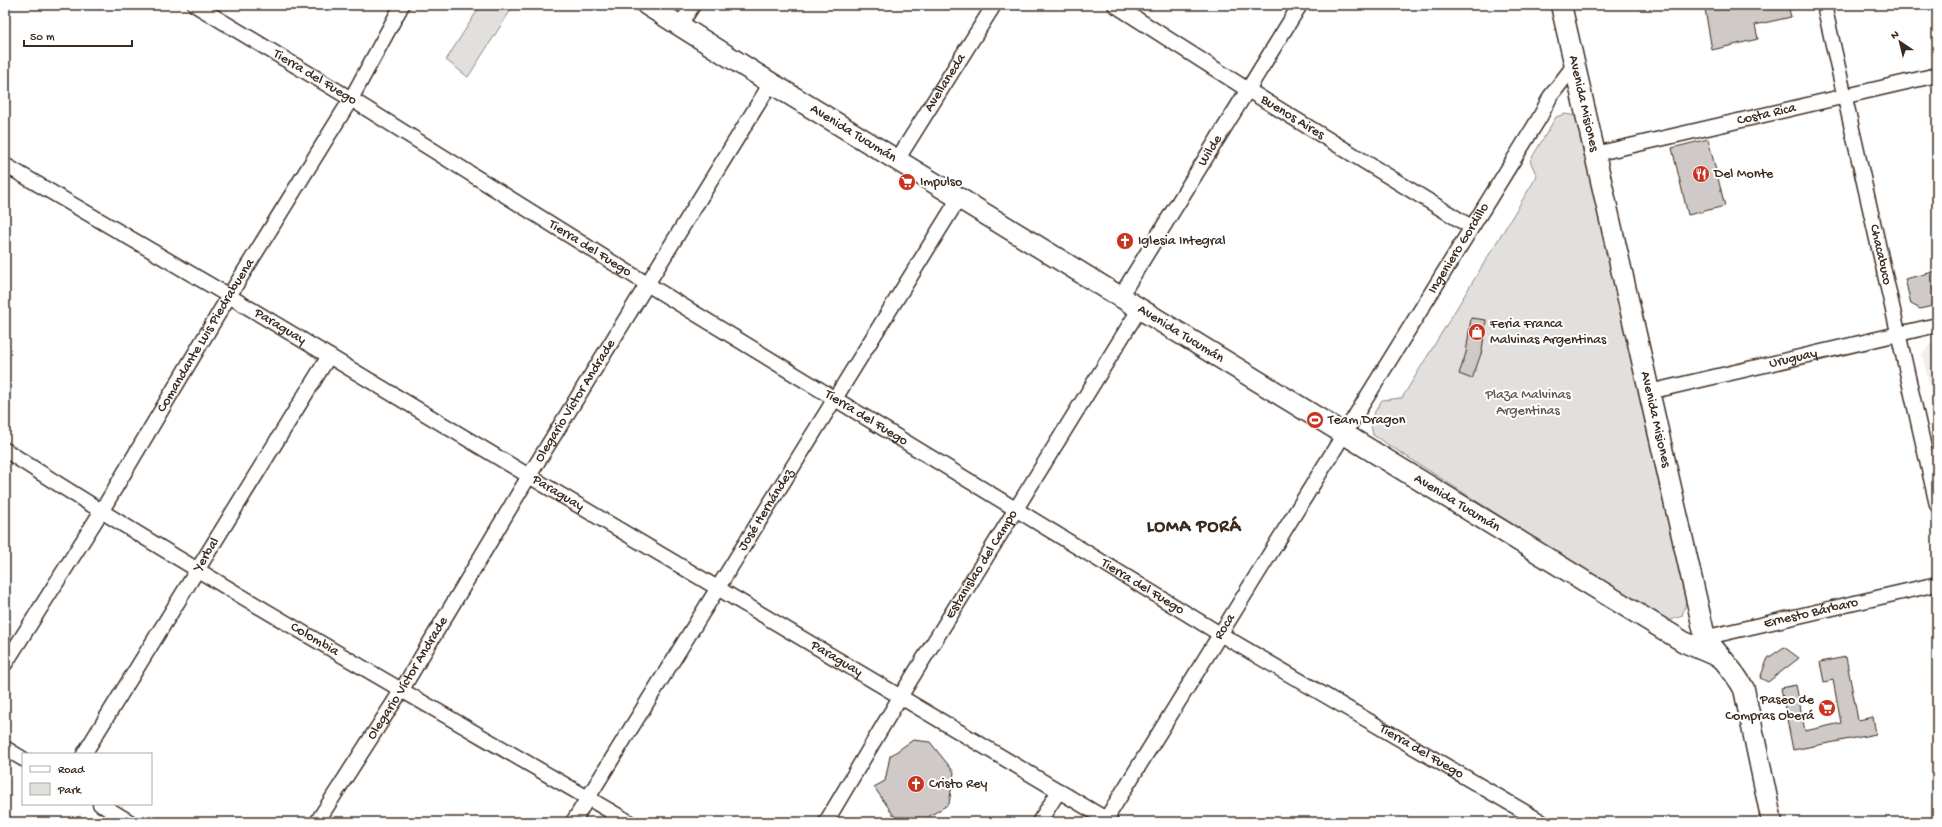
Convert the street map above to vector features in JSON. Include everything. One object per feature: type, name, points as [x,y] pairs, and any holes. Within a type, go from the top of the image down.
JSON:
[{"type":"main road","name":"Avenida Tucumán","points":[[647,5],[771,83],[1684,642],[1719,657]]},
{"type":"main road","name":"Avenida Misiones","points":[[1561,5],[1705,637],[1719,657],[1736,674],[1744,689],[1772,822]]},
{"type":"street","name":"Tierra del Fuego","points":[[195,5],[351,99],[647,284],[1220,634],[1542,822]]},
{"type":"street","name":"Comandante Luis Piedrabuena","points":[[5,664],[101,512],[229,296],[351,99],[402,5]]},
{"type":"street","points":[[680,25],[693,5]]},
{"type":"street","name":"Avellaneda","points":[[897,160],[994,5]]},
{"type":"street","name":"Buenos Aires","points":[[1116,5],[1248,90],[1471,227]]},
{"type":"street","name":"Wilde","points":[[1120,297],[1300,5]]},
{"type":"street","name":"Chacabuco","points":[[1824,5],[1937,505]]},
{"type":"street","name":"Ingeniero Gordillo","points":[[1344,433],[1540,117],[1550,97],[1574,64]]},
{"type":"street","name":"Costa Rica","points":[[1595,154],[1937,74]]},
{"type":"street","name":"Olegario Víctor Andrade","points":[[317,822],[401,691],[529,476],[771,83]]},
{"type":"street","name":"Paraguay","points":[[5,165],[229,296],[718,589],[1108,820]]},
{"type":"street","name":"José Hernández","points":[[572,822],[836,399],[959,198]]},
{"type":"street","name":"Estanislao del Campo","points":[[826,822],[900,697],[1140,308]]},
{"type":"street","name":"Uruguay","points":[[1649,392],[1937,325]]},
{"type":"street","name":"Yerbal","points":[[85,753],[329,356]]},
{"type":"street","name":"Roca","points":[[1108,820],[1220,634],[1344,433]]},
{"type":"street","name":"Colombia","points":[[5,450],[101,512],[198,571],[401,691],[629,822]]},
{"type":"street","name":"Ernesto Bárbaro","points":[[1684,642],[1937,584]]},
{"type":"street","points":[[5,748],[22,758]]},
{"type":"street","points":[[1040,822],[1059,791]]},
{"type":"street","points":[[102,805],[130,822]]},
{"type":"shaded area","points":[[1937,342],[1937,419],[1922,354],[1931,343]]},
{"type":"green space","points":[[474,5],[514,5],[468,77],[446,60],[479,8]]},
{"type":"green space","name":"Plaza Malvinas Argentinas","points":[[1565,114],[1576,116],[1686,602],[1682,616],[1666,622],[1373,435],[1370,420],[1382,400],[1402,398],[1537,176],[1530,161],[1556,117]]},
{"type":"building","points":[[1721,5],[1788,5],[1791,17],[1755,25],[1758,39],[1712,50],[1705,9]]},
{"type":"building","points":[[1708,139],[1725,206],[1688,215],[1672,148]]},
{"type":"building","points":[[1937,271],[1937,305],[1920,309],[1911,304],[1905,279]]},
{"type":"building","points":[[1471,318],[1486,320],[1482,351],[1472,379],[1459,374],[1466,353]]},
{"type":"building","points":[[1784,647],[1799,658],[1768,682],[1760,678],[1768,658]]},
{"type":"building","points":[[1846,657],[1858,720],[1873,717],[1876,734],[1793,750],[1781,688],[1796,685],[1805,731],[1841,723],[1833,680],[1824,682],[1820,662]]},
{"type":"building","name":"Cristo Rey","points":[[913,740],[930,742],[954,772],[949,804],[920,822],[895,817],[874,787],[885,781],[890,756]]},
{"type":"place","name":"Del Monte","points":[[1701,174]]},
{"type":"place","name":"Impulso","points":[[907,182]]},
{"type":"place","name":"Iglesia Integral","points":[[1125,241]]},
{"type":"place","name":"Feria Franca Malvinas Argentinas","points":[[1477,332]]},
{"type":"place","name":"Team Dragon","points":[[1315,420]]},
{"type":"place","name":"Paseo de Compras Oberá","points":[[1827,708]]},
{"type":"place","name":"Cristo Rey","points":[[916,784]]},
{"type":"district","name":"LOMA PORÁ","points":[[1194,527]]}]
